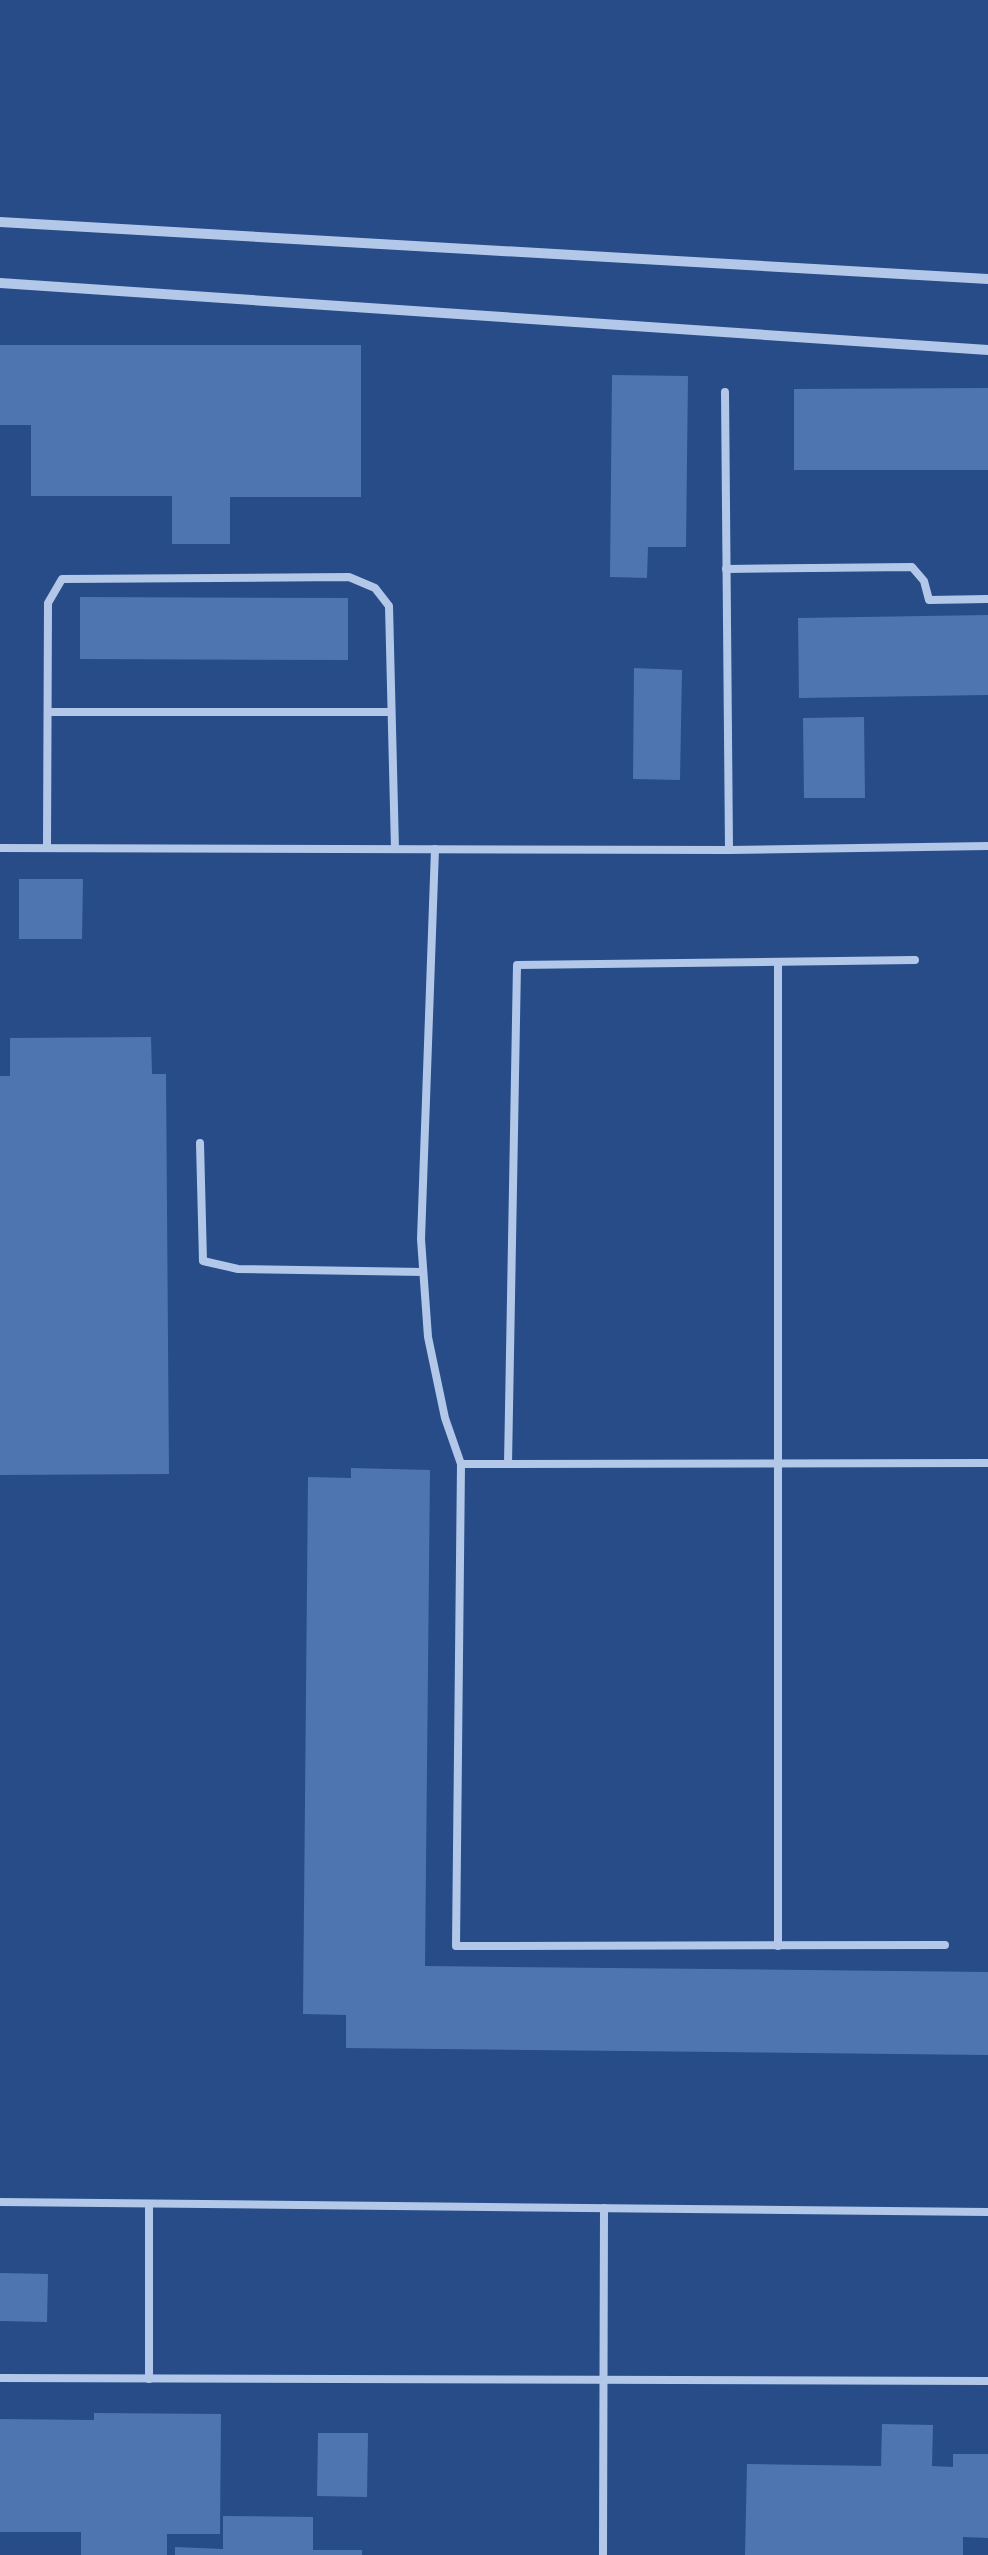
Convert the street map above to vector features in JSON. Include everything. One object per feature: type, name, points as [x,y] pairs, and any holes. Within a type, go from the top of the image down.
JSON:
[{"type":"street","points":[[0,222],[988,280]]},
{"type":"street","points":[[0,283],[988,350]]},
{"type":"lane","points":[[724,392],[729,850]]},
{"type":"lane","points":[[726,569],[912,567],[924,580],[929,600],[988,599]]},
{"type":"lane","points":[[47,848],[48,604],[62,579],[349,577],[375,588],[389,606],[395,849]]},
{"type":"lane","points":[[48,712],[391,712]]},
{"type":"lane","points":[[0,848],[729,850],[988,846]]},
{"type":"lane","points":[[435,849],[421,1239],[428,1337],[445,1418],[461,1464],[456,1946],[944,1945]]},
{"type":"lane","points":[[508,1464],[516,966],[915,960]]},
{"type":"lane","points":[[778,962],[778,1946]]},
{"type":"lane","points":[[200,1143],[203,1261],[238,1269],[423,1272]]},
{"type":"lane","points":[[461,1464],[988,1463]]},
{"type":"lane","points":[[0,2202],[988,2212]]},
{"type":"lane","points":[[149,2204],[149,2379]]},
{"type":"lane","points":[[603,2555],[604,2208]]},
{"type":"lane","points":[[0,2378],[988,2381]]},
{"type":"building","points":[[0,345],[361,345],[361,497],[230,497],[230,544],[172,544],[172,496],[31,496],[31,425],[0,425]]},
{"type":"building","points":[[612,375],[688,376],[686,547],[648,547],[647,578],[610,577]]},
{"type":"building","points":[[988,388],[988,470],[794,470],[794,389]]},
{"type":"building","points":[[80,597],[348,598],[348,660],[80,659]]},
{"type":"building","points":[[988,615],[988,695],[799,698],[798,618]]},
{"type":"building","points":[[634,668],[682,670],[680,780],[633,779]]},
{"type":"building","points":[[864,717],[865,798],[804,798],[803,718]]},
{"type":"building","points":[[19,879],[83,879],[82,939],[19,939]]},
{"type":"building","points":[[151,1037],[152,1074],[166,1074],[169,1474],[0,1475],[0,1076],[10,1076],[10,1038]]},
{"type":"building","points":[[351,1468],[430,1470],[425,1966],[988,1972],[988,2055],[346,2048],[346,2015],[303,2014],[308,1477],[351,1478]]},
{"type":"building","points":[[0,2273],[48,2274],[47,2322],[0,2321]]},
{"type":"building","points":[[94,2413],[221,2414],[220,2534],[167,2534],[167,2555],[81,2555],[81,2532],[0,2532],[0,2419],[94,2420]]},
{"type":"building","points":[[882,2424],[933,2425],[932,2466],[953,2467],[953,2454],[988,2454],[988,2538],[963,2537],[963,2555],[745,2555],[747,2464],[881,2466]]},
{"type":"building","points":[[318,2433],[368,2433],[367,2497],[317,2496]]},
{"type":"building","points":[[223,2516],[313,2517],[313,2550],[362,2550],[362,2555],[175,2555],[175,2547],[223,2549]]}]
